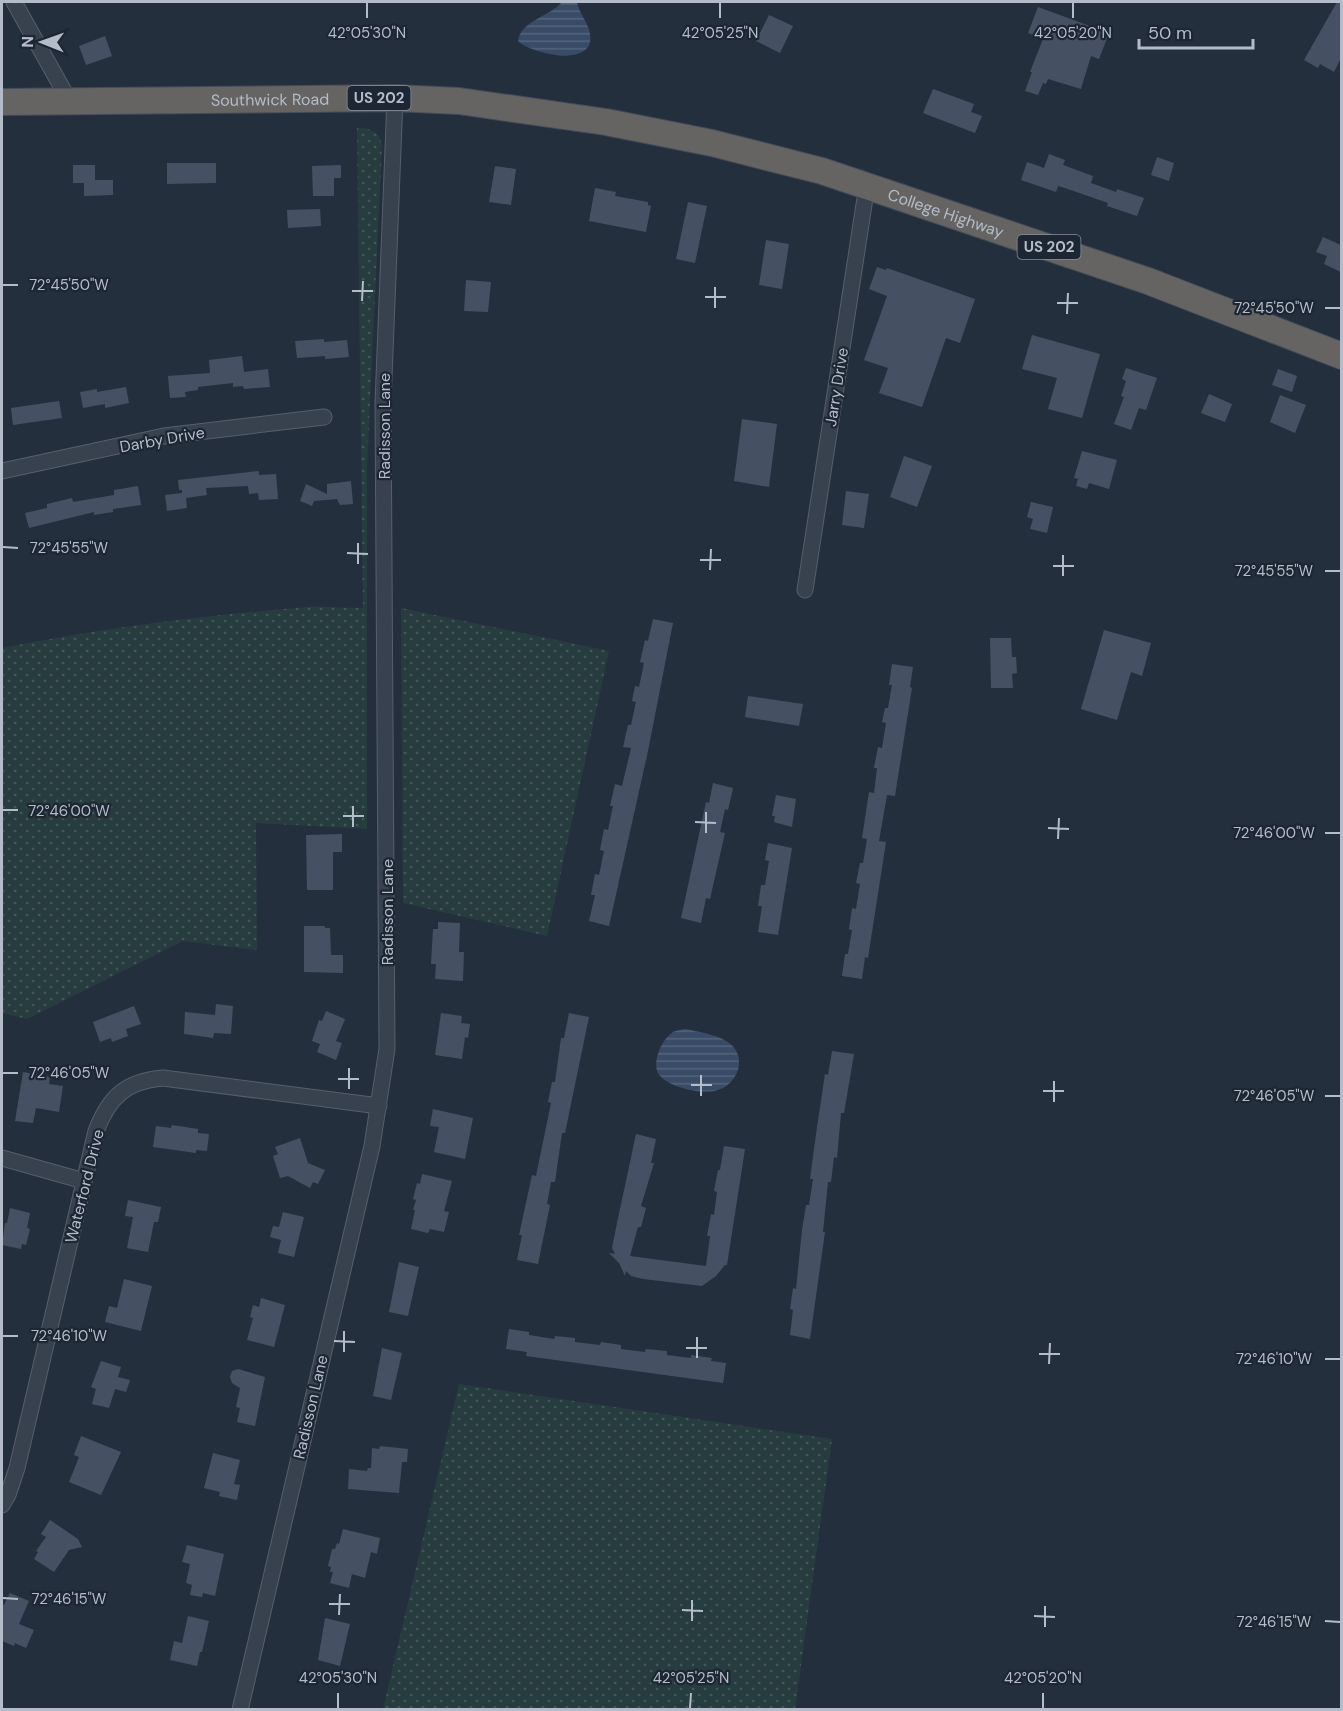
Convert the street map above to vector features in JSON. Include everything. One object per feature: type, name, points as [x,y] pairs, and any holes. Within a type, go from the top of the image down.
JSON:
[{"type":"highway","name":"Southwick Road","points":[[2,102],[395,98],[459,101],[563,115],[752,153]]},
{"type":"highway","name":"College Highway","points":[[752,153],[867,185],[1148,281],[1341,356]]},
{"type":"street","points":[[14,2],[70,102]]},
{"type":"street","name":"Radisson Lane","points":[[240,1710],[379,1106],[386,1067],[388,1033],[383,403],[395,98]]},
{"type":"street","name":"Jarry Drive","points":[[805,590],[867,185]]},
{"type":"street","name":"Darby Drive","points":[[2,471],[164,436],[324,417]]},
{"type":"street","name":"Waterford Drive","points":[[2,1505],[8,1495],[17,1468],[96,1131],[110,1102],[134,1084],[147,1079],[179,1079],[379,1106]]},
{"type":"street","points":[[2,1158],[84,1181]]},
{"type":"green space","points":[[357,128],[373,131],[379,136],[382,145],[367,466],[367,829],[256,823],[257,950],[183,941],[27,1019],[2,1013],[2,648],[116,628],[192,618],[308,607],[363,608]]},
{"type":"green space","points":[[401,608],[609,651],[547,936],[403,903]]},
{"type":"green space","points":[[459,1384],[832,1439],[795,1709],[383,1709]]},
{"type":"water","points":[[562,2],[577,2],[590,31],[590,42],[586,49],[578,54],[557,55],[534,50],[518,41],[524,28]]},
{"type":"water","points":[[686,1029],[717,1037],[733,1046],[739,1060],[738,1067],[736,1075],[726,1086],[718,1090],[695,1091],[669,1083],[658,1073],[656,1063],[662,1045],[673,1032]]},
{"type":"building","points":[[1337,2],[1341,2],[1341,58],[1334,72],[1320,64],[1318,68],[1304,60]]},
{"type":"building","points":[[1038,7],[1109,33],[1099,59],[1091,56],[1081,89],[1048,79],[1046,84],[1043,83],[1038,95],[1025,91],[1043,39],[1028,33]]},
{"type":"building","points":[[769,15],[793,26],[780,53],[756,41]]},
{"type":"building","points":[[105,36],[112,56],[86,65],[79,46]]},
{"type":"building","points":[[933,89],[974,104],[971,112],[982,116],[975,133],[923,113]]},
{"type":"building","points":[[1049,154],[1065,160],[1063,165],[1093,176],[1091,183],[1116,192],[1117,189],[1144,198],[1137,216],[1068,189],[1058,186],[1056,192],[1021,180],[1027,162],[1044,168]]},
{"type":"building","points":[[1157,157],[1174,163],[1169,181],[1151,175]]},
{"type":"building","points":[[167,163],[216,163],[216,183],[167,184]]},
{"type":"building","points":[[73,165],[95,165],[95,180],[113,180],[113,195],[84,196],[84,183],[73,183]]},
{"type":"building","points":[[341,165],[341,178],[334,178],[334,196],[313,196],[312,166]]},
{"type":"building","points":[[495,166],[516,169],[511,205],[489,202]]},
{"type":"building","points":[[595,188],[616,192],[615,196],[648,202],[651,206],[646,232],[589,221]]},
{"type":"building","points":[[688,202],[707,206],[695,263],[676,259]]},
{"type":"building","points":[[320,209],[321,226],[288,228],[287,210]]},
{"type":"building","points":[[1323,237],[1341,245],[1341,272],[1324,264],[1327,256],[1316,252]]},
{"type":"building","points":[[766,240],[789,244],[782,289],[759,285]]},
{"type":"building","points":[[877,267],[886,270],[887,268],[975,299],[960,343],[946,338],[922,407],[879,393],[888,368],[864,360],[887,296],[869,289]]},
{"type":"building","points":[[466,280],[491,282],[488,312],[464,311]]},
{"type":"building","points":[[1032,335],[1100,354],[1082,418],[1048,409],[1057,378],[1022,369]]},
{"type":"building","points":[[324,339],[324,342],[347,340],[349,357],[297,358],[295,341]]},
{"type":"building","points":[[242,356],[244,372],[268,369],[270,387],[244,389],[243,386],[233,387],[233,383],[198,387],[198,390],[185,392],[186,397],[170,398],[168,376],[210,373],[209,360]]},
{"type":"building","points":[[1126,368],[1157,378],[1146,410],[1139,408],[1131,430],[1114,424],[1124,397],[1121,396],[1126,381],[1122,379]]},
{"type":"building","points":[[1278,369],[1297,376],[1292,392],[1272,385]]},
{"type":"building","points":[[126,387],[129,403],[105,408],[105,404],[83,408],[80,392],[97,389],[97,392]]},
{"type":"building","points":[[1209,394],[1232,404],[1225,422],[1201,413]]},
{"type":"building","points":[[1280,395],[1306,405],[1295,433],[1270,422]]},
{"type":"building","points":[[59,401],[62,418],[13,425],[11,408]]},
{"type":"building","points":[[742,419],[777,424],[769,487],[734,481]]},
{"type":"building","points":[[1082,451],[1117,460],[1109,489],[1089,483],[1087,489],[1076,486],[1078,479],[1074,478]]},
{"type":"building","points":[[904,456],[932,466],[917,507],[890,497]]},
{"type":"building","points":[[259,471],[259,475],[276,474],[278,499],[259,500],[258,493],[249,494],[248,486],[206,488],[207,495],[186,498],[187,508],[167,511],[165,495],[182,493],[182,490],[179,490],[178,480]]},
{"type":"building","points":[[351,481],[353,504],[340,505],[337,499],[314,501],[312,506],[300,501],[306,484],[327,494],[327,484]]},
{"type":"building","points":[[138,486],[141,505],[113,509],[113,512],[94,515],[94,512],[29,528],[25,513],[47,508],[47,504],[72,498],[73,502],[114,495],[114,490]]},
{"type":"building","points":[[846,491],[869,494],[864,528],[842,525]]},
{"type":"building","points":[[1031,502],[1053,507],[1047,533],[1030,529],[1033,519],[1027,517]]},
{"type":"building","points":[[653,619],[673,623],[648,751],[609,926],[589,921],[595,895],[591,895],[595,874],[599,875],[604,851],[600,850],[604,829],[608,830],[615,784],[622,786],[631,748],[623,747],[636,702],[632,701],[635,686],[639,687],[644,663],[640,662],[645,640],[648,641]]},
{"type":"building","points":[[1104,630],[1151,643],[1142,676],[1131,672],[1117,720],[1081,709]]},
{"type":"building","points":[[990,638],[1011,638],[1012,657],[1016,657],[1017,673],[1012,674],[1013,688],[991,688]]},
{"type":"building","points":[[892,664],[913,667],[910,687],[912,688],[895,796],[887,795],[879,841],[886,842],[868,958],[865,957],[862,979],[842,976],[852,930],[849,929],[852,908],[856,909],[860,884],[856,883],[860,863],[863,863],[867,839],[862,838],[869,792],[874,793],[877,768],[874,768],[878,747],[882,748],[886,723],[882,722],[885,708],[888,708],[892,685],[889,685]]},
{"type":"building","points":[[748,696],[803,704],[799,726],[745,717]]},
{"type":"building","points":[[713,783],[733,788],[720,832],[725,833],[710,899],[706,898],[701,923],[681,918],[706,802],[709,803]]},
{"type":"building","points":[[776,795],[796,799],[792,827],[774,822],[775,816],[772,816]]},
{"type":"building","points":[[342,834],[342,852],[333,852],[333,890],[307,890],[306,835]]},
{"type":"building","points":[[768,843],[792,848],[778,935],[758,932],[762,906],[758,906],[761,885],[765,885],[769,861],[765,860]]},
{"type":"building","points":[[438,922],[460,923],[459,952],[464,952],[463,981],[435,979],[436,964],[431,964],[433,929],[438,929]]},
{"type":"building","points":[[304,926],[330,928],[331,955],[343,955],[343,973],[304,972]]},
{"type":"building","points":[[216,1004],[233,1006],[231,1034],[214,1033],[213,1038],[184,1034],[185,1012],[215,1015]]},
{"type":"building","points":[[134,1006],[141,1024],[126,1029],[128,1036],[112,1042],[111,1038],[100,1042],[93,1022]]},
{"type":"building","points":[[326,1011],[345,1019],[336,1041],[342,1043],[336,1060],[317,1052],[320,1044],[312,1041],[319,1020],[322,1021]]},
{"type":"building","points":[[441,1013],[462,1016],[461,1023],[470,1024],[468,1038],[465,1037],[462,1059],[435,1055]]},
{"type":"building","points":[[569,1013],[589,1017],[565,1133],[562,1133],[555,1182],[551,1182],[547,1204],[550,1205],[538,1264],[517,1260],[522,1235],[519,1235],[532,1175],[536,1176],[551,1103],[548,1102],[552,1082],[555,1082],[561,1038],[564,1038]]},
{"type":"building","points":[[832,1051],[854,1054],[844,1113],[841,1113],[837,1158],[834,1157],[831,1182],[828,1182],[823,1232],[825,1232],[810,1339],[790,1335],[793,1310],[790,1309],[793,1288],[796,1289],[802,1230],[813,1179],[810,1179],[825,1074],[828,1075]]},
{"type":"building","points":[[23,1072],[50,1077],[49,1084],[63,1086],[59,1112],[36,1108],[33,1123],[15,1121]]},
{"type":"building","points":[[433,1109],[473,1118],[465,1159],[434,1152],[439,1127],[430,1126]]},
{"type":"building","points":[[172,1125],[198,1129],[198,1133],[209,1134],[207,1151],[196,1150],[196,1153],[153,1147],[156,1126],[171,1128]]},
{"type":"building","points":[[636,1134],[656,1139],[651,1163],[654,1163],[641,1206],[646,1208],[630,1256],[706,1266],[710,1236],[707,1236],[711,1214],[714,1215],[717,1192],[714,1191],[724,1146],[745,1149],[727,1265],[702,1286],[643,1279],[631,1276],[626,1271],[625,1276],[619,1263],[609,1253],[615,1254],[612,1248]]},
{"type":"building","points":[[300,1138],[308,1163],[325,1170],[318,1184],[313,1182],[310,1188],[288,1176],[280,1178],[273,1156],[278,1154],[275,1147]]},
{"type":"building","points":[[422,1174],[452,1181],[444,1211],[449,1212],[444,1232],[430,1229],[428,1233],[411,1229],[416,1200],[413,1199]]},
{"type":"building","points":[[128,1200],[161,1207],[158,1222],[154,1222],[148,1252],[127,1248],[133,1217],[125,1216]]},
{"type":"building","points":[[10,1208],[30,1213],[27,1228],[30,1229],[26,1245],[22,1244],[21,1249],[2,1245]]},
{"type":"building","points":[[283,1212],[304,1217],[294,1257],[278,1253],[281,1240],[270,1237],[273,1226],[279,1227]]},
{"type":"building","points":[[399,1262],[419,1267],[408,1316],[389,1312]]},
{"type":"building","points":[[124,1279],[152,1286],[141,1331],[105,1322],[109,1306],[117,1308]]},
{"type":"building","points":[[261,1298],[285,1305],[274,1347],[247,1340],[253,1318],[250,1317],[253,1305],[259,1307]]},
{"type":"building","points":[[509,1329],[554,1339],[555,1336],[575,1338],[575,1342],[621,1345],[621,1349],[645,1352],[646,1349],[667,1351],[667,1355],[712,1358],[711,1361],[726,1363],[723,1383],[526,1356],[527,1352],[506,1349]]},
{"type":"building","points":[[382,1348],[402,1353],[391,1400],[373,1396]]},
{"type":"building","points":[[101,1361],[121,1367],[118,1377],[130,1380],[126,1392],[115,1389],[109,1408],[92,1404],[96,1389],[91,1387]]},
{"type":"building","points":[[238,1369],[265,1377],[255,1426],[237,1422],[240,1408],[236,1407],[240,1388],[232,1383],[230,1377],[232,1371]]},
{"type":"building","points":[[81,1436],[121,1452],[101,1495],[69,1482],[79,1457],[74,1455]]},
{"type":"building","points":[[380,1446],[408,1449],[407,1462],[402,1462],[399,1493],[348,1489],[349,1469],[367,1471],[371,1468],[372,1448],[379,1449]]},
{"type":"building","points":[[213,1453],[240,1460],[234,1484],[240,1485],[237,1500],[219,1496],[220,1492],[204,1488]]},
{"type":"building","points":[[50,1520],[78,1539],[82,1547],[69,1550],[54,1572],[34,1559],[38,1552],[36,1551],[46,1537],[41,1534]]},
{"type":"building","points":[[343,1529],[380,1538],[377,1554],[371,1552],[365,1578],[352,1574],[349,1588],[330,1583],[333,1572],[330,1572],[331,1567],[328,1566],[332,1549],[335,1549],[337,1543],[339,1544]]},
{"type":"building","points":[[187,1545],[224,1554],[215,1596],[203,1593],[202,1597],[190,1595],[192,1585],[186,1583],[190,1564],[182,1562]]},
{"type":"building","points":[[10,1593],[29,1601],[19,1624],[34,1630],[26,1648],[2,1641],[2,1604],[4,1605]]},
{"type":"building","points":[[188,1616],[209,1621],[197,1666],[170,1660],[174,1641],[182,1643]]},
{"type":"building","points":[[325,1618],[350,1624],[340,1666],[318,1660]]}]
